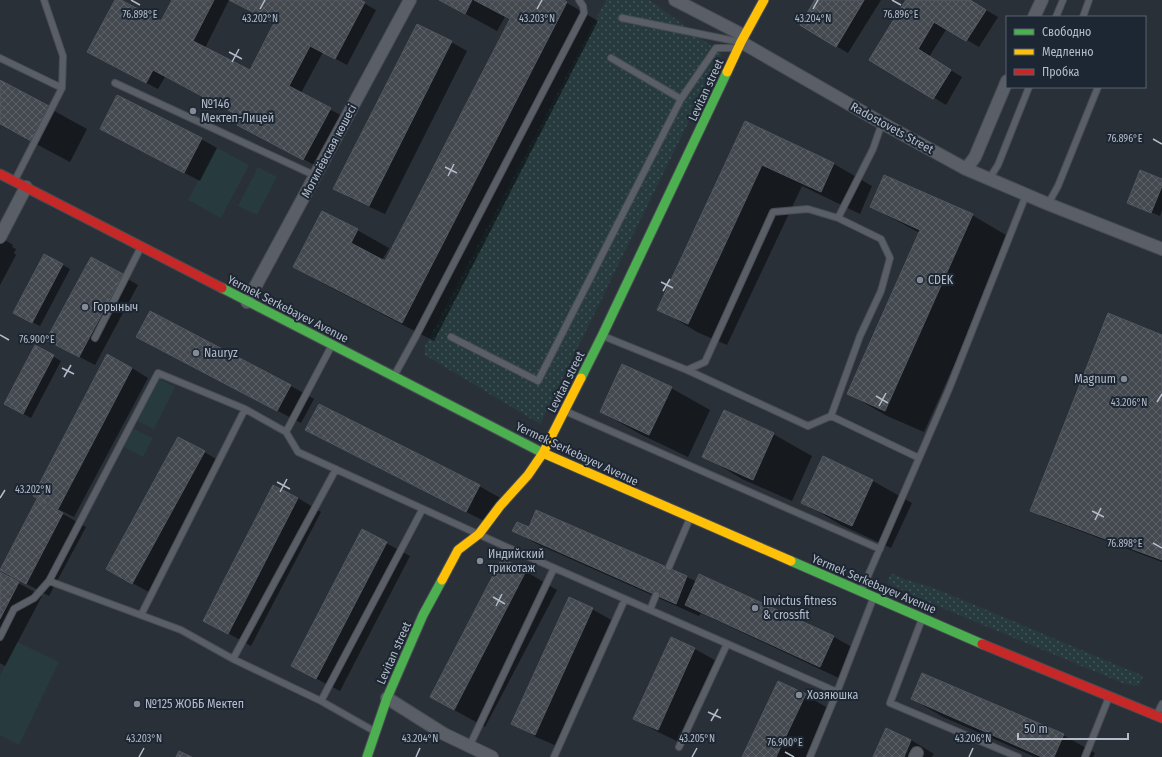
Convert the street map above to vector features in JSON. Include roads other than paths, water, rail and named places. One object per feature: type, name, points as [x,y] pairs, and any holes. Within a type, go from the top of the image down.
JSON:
[{"type":"street","name":"Могилёвская көшесі","points":[[247,302],[410,0]]},
{"type":"street","name":"Radostovets Street","points":[[675,0],[740,42],[882,123],[966,168],[1026,195],[1162,249]]},
{"type":"street","name":"Levitan street","points":[[367,757],[387,698],[424,615],[458,550],[479,534],[500,506],[528,475],[543,453],[602,336],[740,42],[764,0]]},
{"type":"street","points":[[1034,16],[1042,0]]},
{"type":"street","points":[[966,168],[975,157],[1006,83]]},
{"type":"street","name":"Yermek Serkebayev Avenue","points":[[0,174],[543,453],[874,598],[1159,717]]},
{"type":"street","points":[[0,237],[26,187]]},
{"type":"street","points":[[387,698],[444,734],[492,757]]},
{"type":"lane","points":[[14,181],[62,88],[63,56],[44,0]]},
{"type":"lane","points":[[393,377],[416,336],[584,13],[583,6],[578,0]]},
{"type":"lane","points":[[1056,16],[1063,0]]},
{"type":"lane","points":[[1083,16],[1089,0]]},
{"type":"lane","name":"Radostovets Street","points":[[622,18],[740,42]]},
{"type":"lane","points":[[451,337],[538,381],[681,99],[716,48],[740,42]]},
{"type":"lane","points":[[0,58],[62,88]]},
{"type":"lane","points":[[611,58],[681,99]]},
{"type":"lane","points":[[115,83],[316,176]]},
{"type":"lane","points":[[989,179],[998,165],[1029,88]]},
{"type":"lane","points":[[1048,204],[1058,186],[1098,88]]},
{"type":"lane","points":[[838,218],[874,145],[882,123]]},
{"type":"lane","points":[[862,592],[949,389],[1026,195]]},
{"type":"lane","points":[[602,336],[687,370],[808,426],[831,416],[860,336],[881,291],[890,258],[880,240],[838,218],[808,209],[773,212],[706,362],[687,370]]},
{"type":"lane","points":[[95,338],[141,247]]},
{"type":"lane","points":[[286,432],[332,345]]},
{"type":"lane","points":[[0,637],[14,609],[34,598],[49,581],[158,374],[245,409],[286,432],[298,452],[422,510],[837,692]]},
{"type":"lane","points":[[141,615],[245,409]]},
{"type":"lane","points":[[564,410],[880,549]]},
{"type":"lane","points":[[831,416],[920,458]]},
{"type":"lane","points":[[233,660],[336,469]]},
{"type":"lane","points":[[320,701],[422,510]]},
{"type":"lane","points":[[669,567],[690,518]]},
{"type":"lane","points":[[469,747],[554,568]]},
{"type":"lane","points":[[49,581],[181,630],[233,660],[320,701],[375,732]]},
{"type":"lane","points":[[650,610],[656,595]]},
{"type":"lane","points":[[810,757],[874,598]]},
{"type":"lane","points":[[554,757],[625,599]]},
{"type":"lane","points":[[922,618],[890,704],[1018,757]]},
{"type":"lane","points":[[679,748],[726,644]]},
{"type":"lane","points":[[1085,757],[1109,697]]},
{"type":"lane","points":[[1159,717],[1162,704]]},
{"type":"place","name":"№146 Мектеп-Лицей","points":[[193,111]]},
{"type":"place","name":"CDEK","points":[[920,280]]},
{"type":"place","name":"Горыныч","points":[[85,307]]},
{"type":"place","name":"Nauryz","points":[[196,353]]},
{"type":"place","name":"Magnum","points":[[1124,379]]},
{"type":"place","name":"Индийский трикотаж","points":[[480,561]]},
{"type":"place","name":"Invictus fitness & crossfit","points":[[755,608]]},
{"type":"place","name":"Хозяюшка","points":[[799,695]]},
{"type":"place","name":"№125 ЖОББ Мектеп","points":[[137,704]]}]
